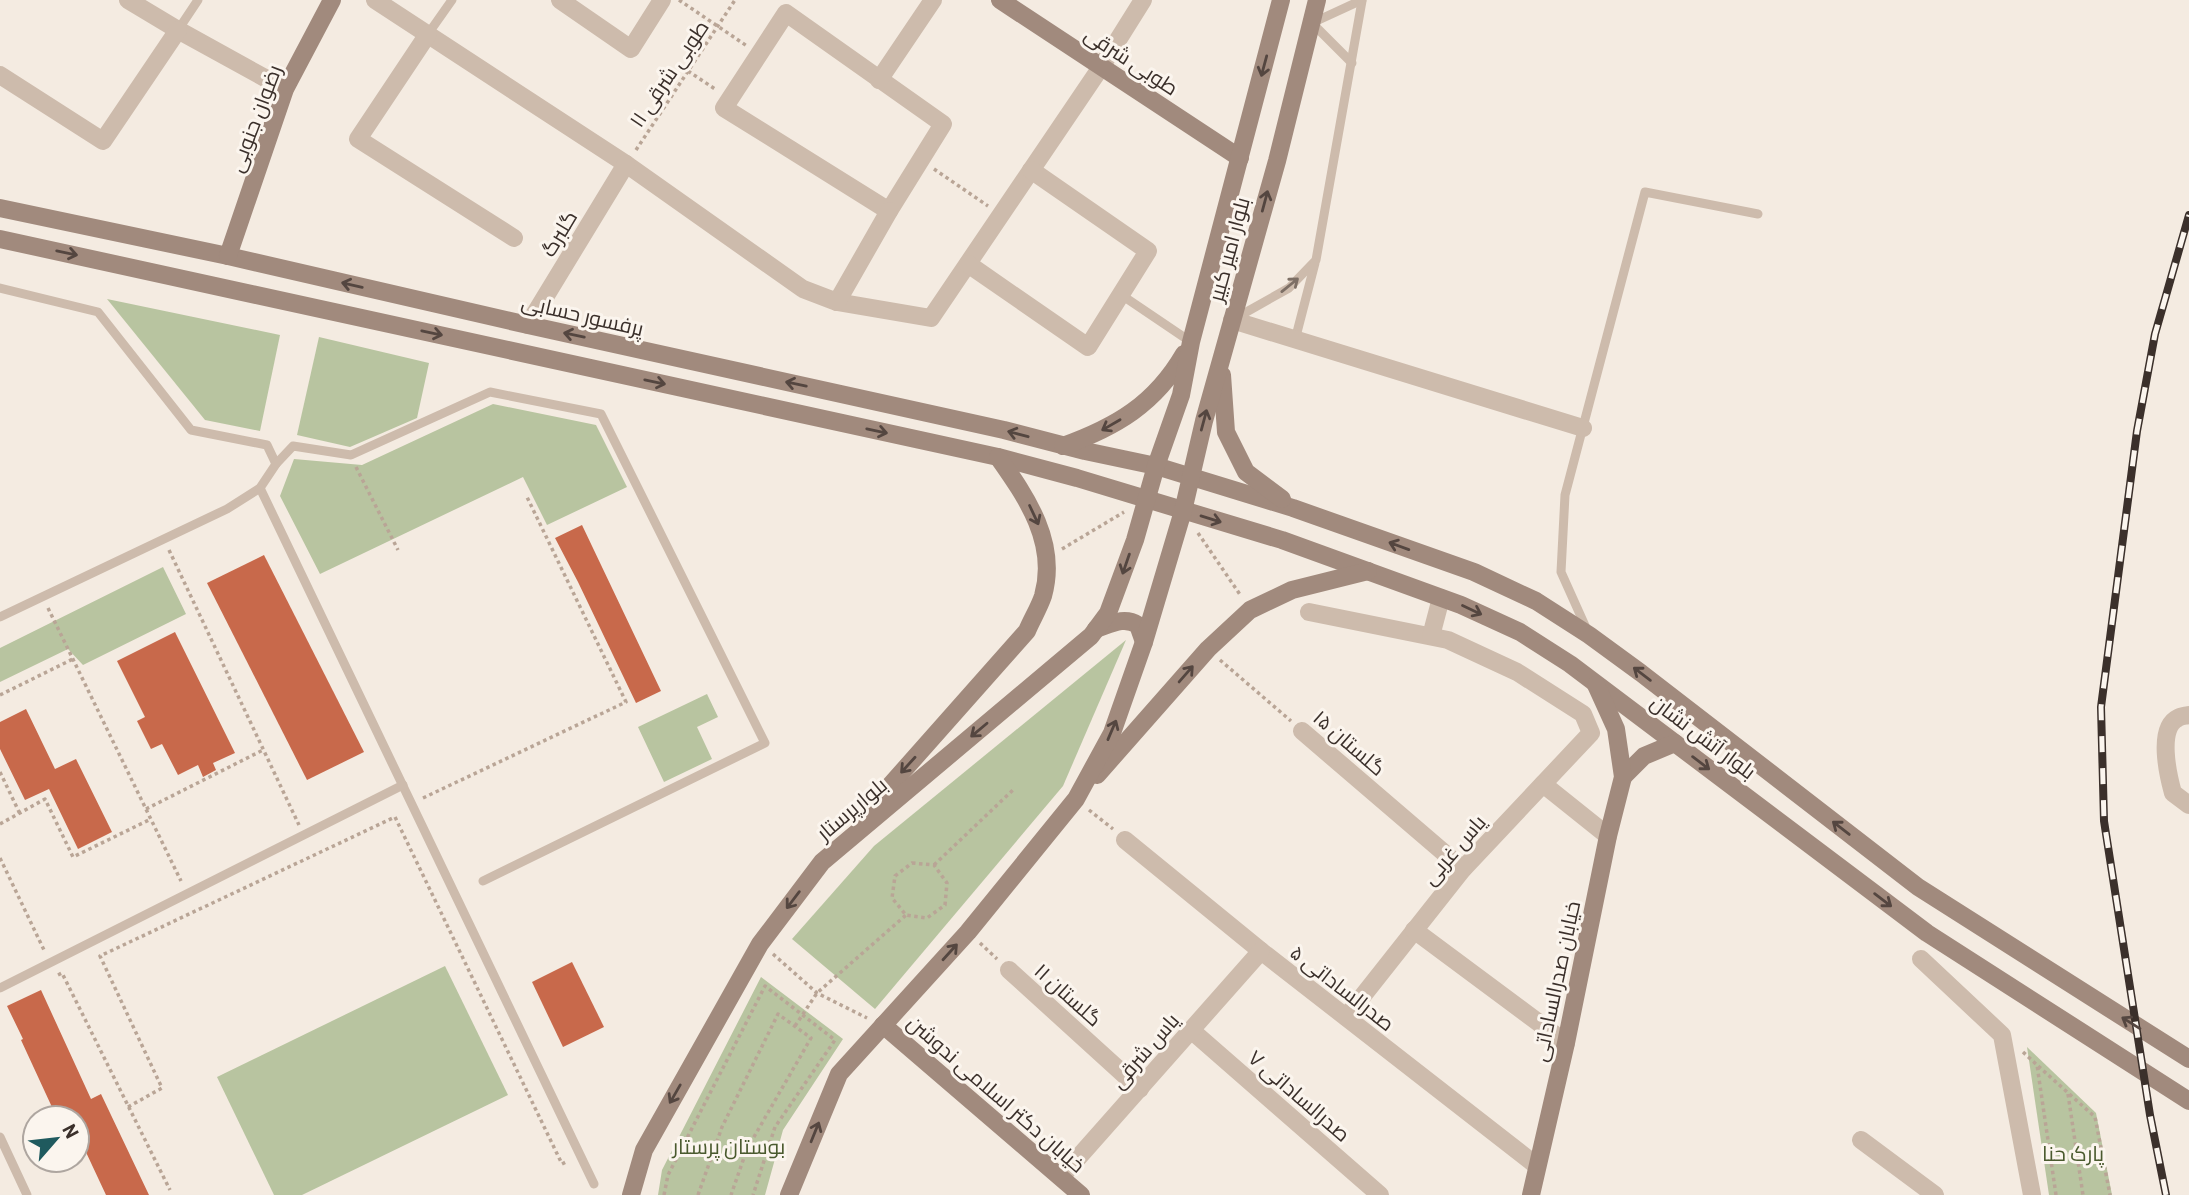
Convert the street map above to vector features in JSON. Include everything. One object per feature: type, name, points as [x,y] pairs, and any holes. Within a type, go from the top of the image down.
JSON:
[{"type":"main road","name":"رضوان جنوبی","points":[[228,256],[285,89],[332,0]]},
{"type":"main road","name":"طوبی شرقی","points":[[1000,0],[1023,6],[1101,66],[1240,158]]},
{"type":"main road","name":"بلوار امیر کبیر","points":[[1146,499],[1181,395],[1191,342],[1280,0]]},
{"type":"main road","name":"بلوار امیر کبیر","points":[[1183,511],[1204,421],[1317,0]]},
{"type":"main road","name":"پرفسور حسابی","points":[[0,208],[228,256],[1156,466]]},
{"type":"main road","points":[[0,239],[998,457],[1146,499]]},
{"type":"main road","points":[[1063,446],[1094,435],[1150,399],[1172,373],[1191,342]]},
{"type":"main road","points":[[1222,362],[1226,432],[1246,472],[1293,508]]},
{"type":"main road","points":[[822,862],[1027,631],[1043,596],[1048,558],[1037,520],[998,457]]},
{"type":"main road","name":"بلوار آتش نشان","points":[[1156,466],[1293,508],[1474,572],[1536,601],[1590,635],[1641,673],[1918,887],[2189,1059]]},
{"type":"main road","name":"بلوار آتش نشان","points":[[1146,499],[1282,540],[1441,598],[1520,632],[1595,682],[1927,933],[2189,1101]]},
{"type":"main road","name":"بلوارپرستار","points":[[631,1195],[644,1150],[760,944],[822,862],[1091,636],[1108,613],[1135,540],[1146,499]]},
{"type":"main road","points":[[1076,799],[1112,733],[1144,642],[1183,511]]},
{"type":"main road","points":[[789,1195],[839,1074],[968,932],[1076,799],[1208,649],[1250,610],[1292,590],[1368,571]]},
{"type":"main road","points":[[1096,629],[1124,620],[1132,621],[1138,625],[1144,642]]},
{"type":"main road","points":[[1595,682],[1616,729],[1623,777]]},
{"type":"main road","points":[[1623,777],[1644,756],[1675,743]]},
{"type":"main road","name":"خیابان صدرالساداتی","points":[[1531,1195],[1623,777]]},
{"type":"main road","name":"خيابان دکتر اسلامی ندوشن","points":[[883,1025],[1081,1195]]},
{"type":"street","points":[[128,0],[285,89]]},
{"type":"street","points":[[375,0],[626,164],[803,289],[837,302],[931,318],[1143,0]]},
{"type":"street","points":[[560,0],[631,49],[662,0]]},
{"type":"street","points":[[879,80],[933,0]]},
{"type":"street","points":[[837,302],[943,124],[786,13],[724,108],[889,211]]},
{"type":"street","points":[[0,75],[103,141],[178,30]]},
{"type":"street","points":[[428,34],[358,139],[514,238]]},
{"type":"street","name":"گلبرگ","points":[[528,325],[626,164]]},
{"type":"street","points":[[968,264],[1088,347],[1148,251],[1031,170]]},
{"type":"street","points":[[1232,320],[1583,428]]},
{"type":"street","points":[[1309,612],[1431,636],[1441,598]]},
{"type":"street","name":"یاس غربی","points":[[1346,1017],[1463,869],[1591,733],[1583,714],[1517,672],[1448,640],[1431,636]]},
{"type":"street","points":[[2189,715],[2176,718],[2167,728],[2166,750],[2167,771],[2173,793],[2189,805]]},
{"type":"street","name":"گلستان ۱۵","points":[[1302,731],[1463,869]]},
{"type":"street","points":[[1543,784],[1608,836]]},
{"type":"street","name":"صدرالساداتی ۵","points":[[1125,840],[1261,951],[1536,1166]]},
{"type":"street","points":[[1414,930],[1566,1044]]},
{"type":"street","name":"یاس شرقی","points":[[1061,1177],[1261,951]]},
{"type":"street","points":[[1921,959],[2002,1035],[2032,1195]]},
{"type":"street","name":"گلستان ۱۱","points":[[1009,970],[1140,1089]]},
{"type":"street","name":"صدرالساداتی ۷","points":[[1191,1030],[1380,1195]]},
{"type":"street","points":[[1861,1140],[1935,1195]]},
{"type":"lane","points":[[178,30],[198,0]]},
{"type":"lane","points":[[428,34],[453,0]]},
{"type":"lane","points":[[1352,63],[1312,23],[1362,1]]},
{"type":"lane","points":[[1295,340],[1316,260],[1362,1]]},
{"type":"lane","points":[[1590,635],[1561,572],[1565,495],[1645,192],[1758,214]]},
{"type":"lane","points":[[1232,320],[1289,288],[1316,260]]},
{"type":"lane","points":[[0,288],[97,312],[191,430],[267,444],[276,464]]},
{"type":"lane","points":[[1120,295],[1191,342]]},
{"type":"lane","points":[[0,617],[227,509],[260,488],[276,464],[293,446],[351,455],[490,392],[601,414],[765,743],[483,881]]},
{"type":"lane","points":[[260,488],[594,1184]]},
{"type":"lane","points":[[0,988],[403,785]]},
{"type":"lane","points":[[0,1137],[27,1195]]},
{"type":"path","points":[[679,0],[759,54]]},
{"type":"path","name":"طوبی شرقی ۱۱","points":[[626,164],[735,0]]},
{"type":"path","points":[[688,71],[730,98]]},
{"type":"path","points":[[921,160],[1001,215]]},
{"type":"path","points":[[351,455],[398,550]]},
{"type":"path","points":[[128,1107],[162,1088],[100,956],[395,817],[411,803],[626,702],[527,497]]},
{"type":"path","points":[[1048,558],[1146,499]]},
{"type":"path","points":[[1183,511],[1250,610]]},
{"type":"path","points":[[163,539],[312,856]]},
{"type":"path","points":[[43,597],[196,911]]},
{"type":"path","name":"گلستان ۱۵","points":[[1208,649],[1302,731]]},
{"type":"path","points":[[0,695],[73,659]]},
{"type":"path","points":[[146,809],[263,750]]},
{"type":"path","points":[[0,772],[20,814]]},
{"type":"path","points":[[934,865],[947,883],[944,905],[927,918],[906,915],[892,898],[895,876],[912,863],[934,865],[1015,788]]},
{"type":"path","points":[[0,824],[45,799],[73,857],[151,819]]},
{"type":"path","points":[[1076,799],[1125,840]]},
{"type":"path","points":[[395,817],[562,1164],[580,1155]]},
{"type":"path","points":[[0,858],[50,963]]},
{"type":"path","points":[[795,1026],[817,993],[906,915]]},
{"type":"path","name":"گلستان ۱۱","points":[[968,932],[1009,970]]},
{"type":"path","points":[[760,944],[817,993],[883,1025]]},
{"type":"path","points":[[49,979],[62,974],[170,1190]]},
{"type":"path","points":[[664,1195],[668,1175],[765,986],[835,1040],[775,1128],[753,1195]]},
{"type":"path","points":[[698,1195],[722,1127],[778,1014],[811,1038],[747,1149],[731,1195]]},
{"type":"path","points":[[2056,1195],[2037,1065],[2095,1116],[2110,1195]]},
{"type":"path","points":[[2068,1092],[2083,1195]]},
{"type":"green space","points":[[107,299],[280,335],[260,431],[205,420]]},
{"type":"green space","points":[[319,337],[429,363],[417,418],[350,447],[297,435]]},
{"type":"green space","points":[[493,404],[596,425],[627,487],[547,525],[523,477],[320,574],[280,496],[294,459],[362,465]]},
{"type":"green space","points":[[163,567],[186,614],[83,665],[68,649],[0,682],[0,648]]},
{"type":"green space","points":[[1126,640],[1063,786],[875,1009],[792,939],[874,846]]},
{"type":"green space","points":[[707,694],[718,717],[697,727],[712,759],[664,782],[638,727]]},
{"type":"green space","points":[[445,966],[508,1095],[302,1195],[274,1195],[217,1077]]},
{"type":"green space","name":"بوستان پرستار","points":[[761,977],[843,1039],[783,1130],[765,1195],[658,1195],[662,1170]]},
{"type":"green space","name":"پارک حنا","points":[[2027,1047],[2096,1113],[2112,1195],[2049,1195]]},
{"type":"building","points":[[582,525],[661,691],[636,703],[555,538]]},
{"type":"building","points":[[264,555],[364,752],[307,780],[207,583]]},
{"type":"building","points":[[175,632],[235,753],[213,763],[216,770],[203,777],[198,765],[178,775],[162,744],[151,749],[137,721],[145,717],[117,661]]},
{"type":"building","points":[[26,709],[55,769],[76,759],[112,832],[78,849],[49,789],[25,800],[0,749],[0,722]]},
{"type":"building","points":[[572,962],[604,1027],[563,1047],[532,982]]},
{"type":"building","points":[[41,990],[91,1099],[101,1094],[149,1195],[106,1195],[91,1163],[91,1104],[51,1104],[7,1006]]},
{"type":"railway","points":[[2166,1195],[2150,1115],[2104,821],[2101,707],[2137,431],[2155,334],[2189,215]]}]
